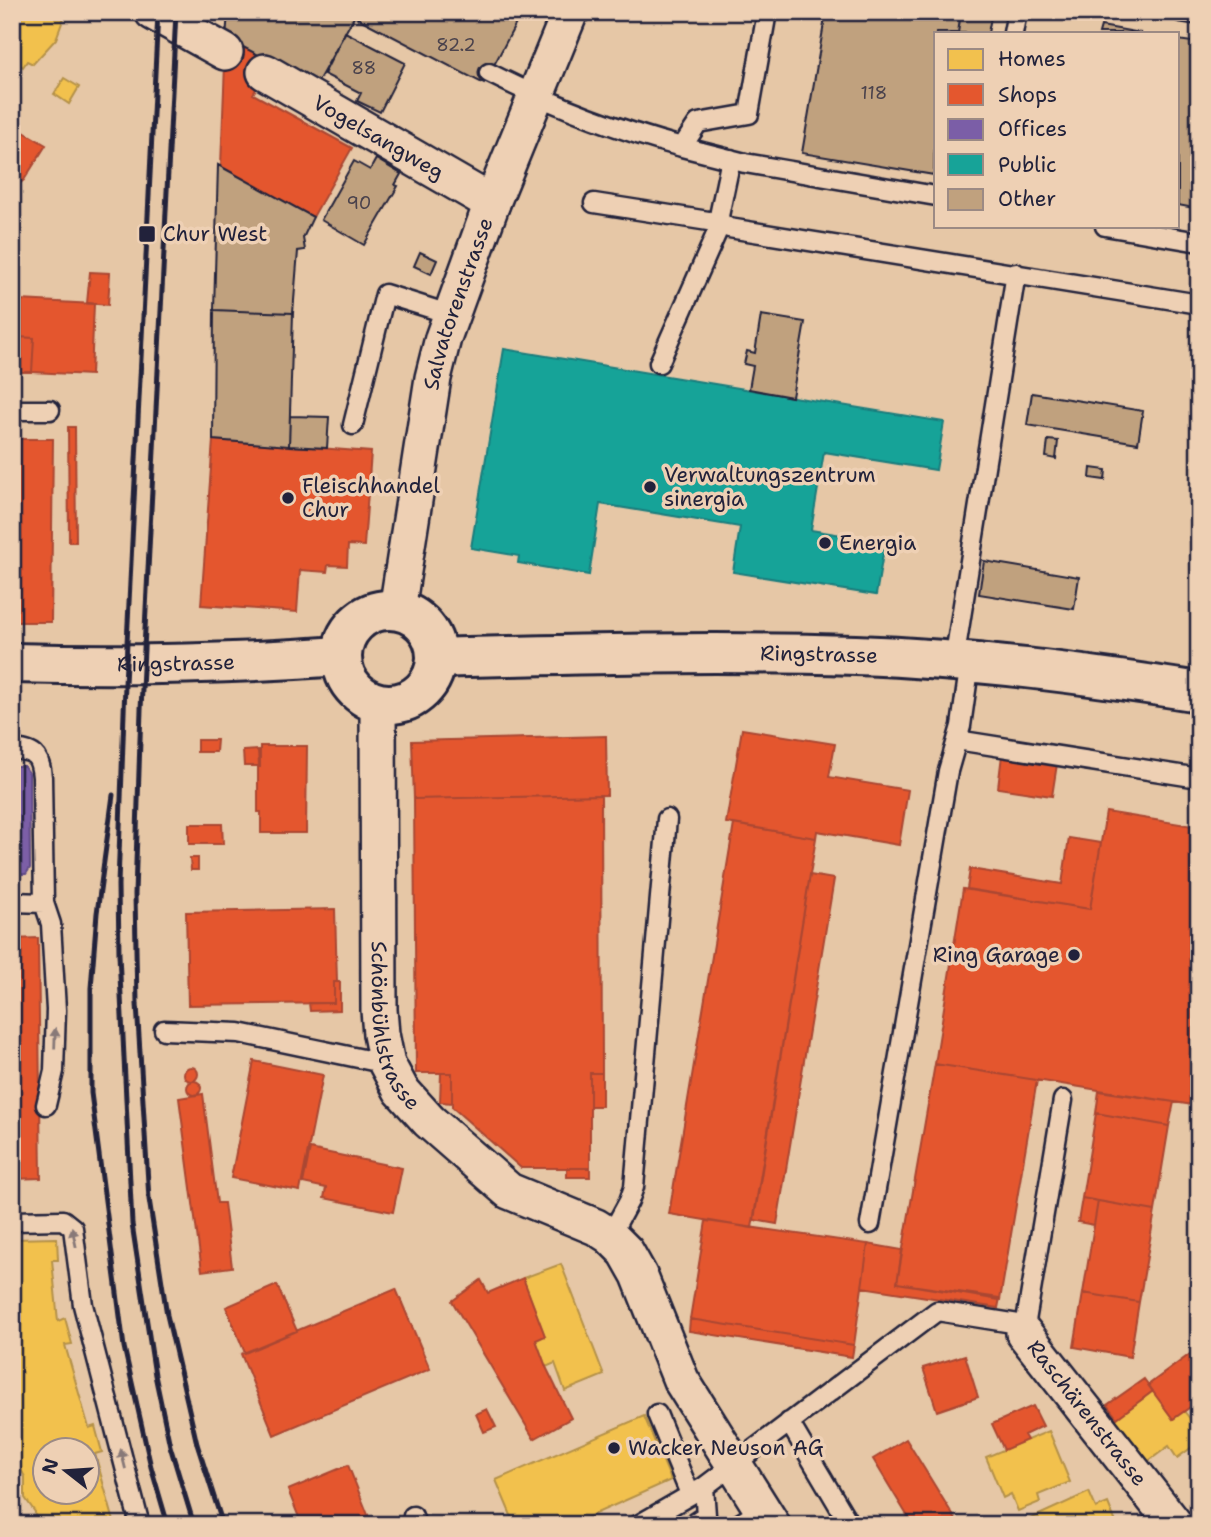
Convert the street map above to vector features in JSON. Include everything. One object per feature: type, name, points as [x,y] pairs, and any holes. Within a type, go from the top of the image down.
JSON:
[{"type":"main road","points":[[397,610],[408,613],[426,627],[432,636],[436,658],[430,681],[413,697],[402,702],[378,703],[359,694],[352,686],[346,677],[341,656],[346,636],[359,620],[377,611],[397,610]]},
{"type":"main road","name":"Ringstrasse","points":[[436,658],[707,653],[857,655],[1049,670],[1199,692]]},
{"type":"main road","name":"Ringstrasse","points":[[12,663],[189,663],[341,656]]},
{"type":"street","points":[[153,12],[225,52]]},
{"type":"street","name":"Salvatorenstrasse","points":[[397,610],[433,378],[452,315],[492,203],[570,12]]},
{"type":"street","name":"Vogelsangweg","points":[[265,72],[492,203]]},
{"type":"street","name":"Schönbühlstrasse","points":[[378,703],[379,1010],[387,1064],[411,1102],[494,1179],[520,1197],[579,1218],[610,1236],[632,1260],[681,1380],[734,1463],[757,1520]]},
{"type":"street","name":"Raschärenstrasse","points":[[1024,1329],[1175,1525]]},
{"type":"lane","points":[[682,147],[698,123],[749,114],[767,12]]},
{"type":"lane","points":[[1013,32],[1017,12]]},
{"type":"lane","points":[[1181,12],[1199,15]]},
{"type":"lane","points":[[489,73],[651,139],[731,159],[934,196]]},
{"type":"lane","points":[[659,363],[721,223],[719,216],[731,159]]},
{"type":"lane","points":[[594,203],[721,223],[729,228],[1199,303]]},
{"type":"lane","points":[[1117,228],[1199,242]]},
{"type":"lane","points":[[870,1224],[948,771],[961,726],[962,662],[1016,273]]},
{"type":"lane","points":[[353,425],[385,294],[452,315]]},
{"type":"lane","points":[[12,410],[50,410]]},
{"type":"lane","points":[[957,740],[1199,778]]},
{"type":"lane","points":[[12,749],[26,750],[41,761],[44,903],[51,924],[56,1010],[54,1071],[46,1105]]},
{"type":"lane","points":[[610,1236],[634,1187],[667,819]]},
{"type":"lane","points":[[12,902],[44,903]]},
{"type":"lane","points":[[163,1030],[239,1033],[387,1064]]},
{"type":"lane","points":[[638,1525],[697,1491],[937,1311],[1024,1329],[1063,1100]]},
{"type":"lane","points":[[12,1221],[63,1220],[73,1228],[83,1305],[139,1525]]},
{"type":"lane","points":[[657,1414],[697,1491],[705,1522]]},
{"type":"lane","points":[[789,1422],[850,1525]]},
{"type":"building: Homes","points":[[12,12],[66,12],[56,39],[33,64],[27,61],[23,67],[12,60]]},
{"type":"building: Homes","points":[[64,78],[79,87],[69,104],[54,94]]},
{"type":"building: Homes","points":[[57,1238],[58,1260],[52,1260],[58,1321],[65,1318],[72,1344],[65,1345],[89,1428],[95,1426],[98,1436],[32,1436],[32,1506],[102,1506],[102,1479],[115,1525],[34,1525],[35,1512],[25,1498],[25,1477],[14,1457],[16,1450],[12,1437],[12,1239]]},
{"type":"building: Homes","points":[[561,1264],[604,1375],[565,1391],[555,1363],[546,1367],[536,1340],[545,1336],[523,1278]]},
{"type":"building: Homes","points":[[1153,1391],[1173,1419],[1184,1411],[1199,1430],[1199,1442],[1177,1458],[1169,1446],[1143,1465],[1111,1422]]},
{"type":"building: Homes","name":"Wacker Neuson AG","points":[[644,1416],[671,1480],[570,1525],[515,1525],[496,1480]]},
{"type":"building: Homes","points":[[1049,1431],[1070,1482],[1038,1495],[1040,1502],[1018,1511],[1011,1494],[1003,1498],[986,1457]]},
{"type":"building: Homes","points":[[1089,1492],[1096,1508],[1108,1503],[1117,1525],[1017,1525]]},
{"type":"building: Shops","points":[[226,38],[271,62],[253,94],[352,148],[313,217],[221,166]]},
{"type":"building: Shops","points":[[12,125],[46,145],[24,180],[12,189]]},
{"type":"building: Shops","points":[[90,272],[110,273],[108,305],[87,303]]},
{"type":"building: Shops","points":[[12,300],[20,300],[18,337],[34,338],[32,372],[12,372]]},
{"type":"building: Shops","points":[[20,300],[94,304],[91,375],[32,372],[34,338],[18,337]]},
{"type":"building: Shops","points":[[68,427],[75,427],[76,542],[69,542]]},
{"type":"building: Shops","points":[[12,439],[53,439],[51,622],[12,622]]},
{"type":"building: Shops","name":"Fleischhandel Chur","points":[[213,440],[371,452],[364,546],[348,545],[347,566],[328,565],[327,572],[300,570],[297,612],[201,605]]},
{"type":"building: Shops","points":[[742,729],[835,744],[829,777],[908,790],[899,845],[817,831],[816,838],[726,823]]},
{"type":"building: Shops","points":[[606,736],[607,795],[414,799],[412,741]]},
{"type":"building: Shops","points":[[197,740],[217,740],[216,752],[197,752]]},
{"type":"building: Shops","points":[[260,746],[307,746],[306,833],[261,833],[261,812],[258,812]]},
{"type":"building: Shops","points":[[258,750],[259,766],[244,766],[243,751]]},
{"type":"building: Shops","points":[[1002,755],[1057,764],[1052,796],[998,788]]},
{"type":"building: Shops","points":[[601,795],[602,1073],[590,1073],[590,1168],[521,1168],[452,1107],[452,1073],[416,1073],[414,799]]},
{"type":"building: Shops","name":"Ring Garage","points":[[1106,812],[1199,827],[1199,935],[1192,975],[1199,976],[1199,1069],[1193,1105],[935,1064],[963,889],[1090,909]]},
{"type":"building: Shops","points":[[189,824],[222,824],[223,844],[189,844]]},
{"type":"building: Shops","points":[[734,824],[816,838],[752,1228],[669,1214]]},
{"type":"building: Shops","points":[[1069,838],[1101,843],[1090,909],[967,889],[970,869],[1062,884]]},
{"type":"building: Shops","points":[[190,858],[198,858],[198,870],[191,870]]},
{"type":"building: Shops","points":[[810,875],[834,879],[777,1224],[754,1220]]},
{"type":"building: Shops","points":[[335,909],[337,982],[334,982],[334,1003],[188,1005],[186,912]]},
{"type":"building: Shops","points":[[38,938],[41,1178],[12,1179],[12,939]]},
{"type":"building: Shops","points":[[334,982],[340,982],[340,1010],[310,1011],[309,1003],[334,1003]]},
{"type":"building: Shops","points":[[254,1061],[323,1075],[300,1191],[231,1178]]},
{"type":"building: Shops","points":[[935,1064],[1037,1080],[1000,1300],[897,1283]]},
{"type":"building: Shops","points":[[191,1067],[196,1069],[196,1079],[191,1081],[186,1079],[184,1074],[186,1069]]},
{"type":"building: Shops","points":[[441,1073],[452,1073],[452,1103],[440,1102]]},
{"type":"building: Shops","points":[[590,1073],[602,1073],[602,1106],[590,1106]]},
{"type":"building: Shops","points":[[194,1081],[199,1083],[199,1093],[194,1095],[189,1093],[187,1088],[189,1083]]},
{"type":"building: Shops","points":[[1099,1091],[1174,1102],[1169,1126],[1096,1113]]},
{"type":"building: Shops","points":[[203,1094],[217,1203],[224,1203],[232,1267],[202,1271],[179,1098]]},
{"type":"building: Shops","points":[[1096,1113],[1169,1126],[1155,1211],[1082,1198]]},
{"type":"building: Shops","points":[[310,1149],[402,1168],[393,1212],[324,1198],[326,1188],[303,1183]]},
{"type":"building: Shops","points":[[567,1168],[590,1168],[590,1177],[567,1177]]},
{"type":"building: Shops","points":[[1082,1198],[1098,1201],[1094,1225],[1078,1222]]},
{"type":"building: Shops","points":[[1098,1201],[1155,1211],[1139,1302],[1083,1293]]},
{"type":"building: Shops","points":[[706,1221],[868,1244],[854,1345],[690,1319]]},
{"type":"building: Shops","points":[[868,1244],[902,1250],[897,1283],[1000,1298],[998,1308],[862,1287]]},
{"type":"building: Shops","points":[[523,1278],[545,1336],[536,1340],[571,1418],[534,1439],[452,1301],[481,1280],[488,1293]]},
{"type":"building: Shops","points":[[277,1285],[297,1331],[245,1353],[226,1307]]},
{"type":"building: Shops","points":[[396,1289],[430,1369],[274,1435],[241,1354]]},
{"type":"building: Shops","points":[[1083,1293],[1139,1302],[1130,1357],[1074,1347]]},
{"type":"building: Shops","points":[[690,1319],[854,1345],[852,1357],[689,1331]]},
{"type":"building: Shops","points":[[1193,1352],[1199,1360],[1199,1401],[1173,1419],[1148,1385]]},
{"type":"building: Shops","points":[[965,1355],[978,1397],[937,1411],[923,1368]]},
{"type":"building: Shops","points":[[1144,1379],[1153,1391],[1117,1418],[1107,1405]]},
{"type":"building: Shops","points":[[1033,1406],[1043,1426],[1024,1435],[1027,1440],[1004,1450],[992,1424]]},
{"type":"building: Shops","points":[[487,1409],[496,1427],[484,1432],[476,1414]]},
{"type":"building: Shops","points":[[906,1439],[959,1525],[913,1525],[873,1459]]},
{"type":"building: Shops","points":[[348,1465],[372,1525],[302,1525],[288,1490]]},
{"type":"building: Offices","points":[[12,766],[24,766],[29,773],[30,868],[26,874],[12,874]]},
{"type":"building: Public","name":"Verwaltungszentrum sinergia","points":[[504,349],[944,422],[936,470],[824,452],[811,530],[885,542],[876,595],[733,572],[740,527],[600,504],[589,575],[518,563],[519,556],[471,548]]},
{"type":"building: Other","points":[[228,12],[346,12],[354,17],[316,85],[226,38]]},
{"type":"building: Other","points":[[346,12],[522,12],[484,84]]},
{"type":"building: Other","points":[[826,12],[961,12],[958,32],[934,32],[934,175],[802,153]]},
{"type":"building: Other","points":[[961,12],[992,12],[988,32],[958,32]]},
{"type":"building: Other","points":[[1101,26],[1135,32],[1099,32]]},
{"type":"building: Other","points":[[345,32],[405,63],[380,112],[357,101],[361,93],[324,74]]},
{"type":"building: Other","points":[[1180,40],[1199,43],[1199,209],[1180,205]]},
{"type":"building: Other","points":[[376,159],[401,174],[395,185],[398,186],[364,245],[321,220],[354,161],[370,170]]},
{"type":"building: Other","points":[[218,165],[313,217],[303,238],[305,250],[298,251],[293,313],[214,310]]},
{"type":"building: Other","points":[[420,252],[437,260],[431,274],[414,266]]},
{"type":"building: Other","points":[[214,310],[293,313],[289,446],[213,440]]},
{"type":"building: Other","points":[[761,315],[805,322],[792,397],[749,389],[753,366],[744,364],[747,351],[755,353]]},
{"type":"building: Other","points":[[1032,393],[1143,411],[1138,443],[1027,425]]},
{"type":"building: Other","points":[[290,416],[329,417],[327,448],[289,446]]},
{"type":"building: Other","points":[[1048,440],[1058,441],[1056,459],[1046,457]]},
{"type":"building: Other","points":[[1091,468],[1106,470],[1105,480],[1090,478]]},
{"type":"building: Other","points":[[984,561],[1079,577],[1074,609],[979,594]]},
{"type":"railway","points":[[158,12],[125,684],[118,885],[119,954],[132,1224],[155,1375],[170,1446],[194,1525]]},
{"type":"railway","points":[[176,12],[141,709],[135,894],[137,1004],[149,1199],[167,1315],[197,1444],[223,1525]]},
{"type":"railway","points":[[113,795],[97,913],[91,988],[91,1093],[124,1347],[151,1467],[168,1525]]},
{"type":"place","name":"Chur West","points":[[147,234]]},
{"type":"place","name":"Verwaltungszentrum sinergia","points":[[650,487]]},
{"type":"place","name":"Fleischhandel Chur","points":[[288,498]]},
{"type":"place","name":"Energia","points":[[825,543]]},
{"type":"place","name":"Ring Garage","points":[[1074,955]]},
{"type":"place","name":"Wacker Neuson AG","points":[[614,1448]]}]
